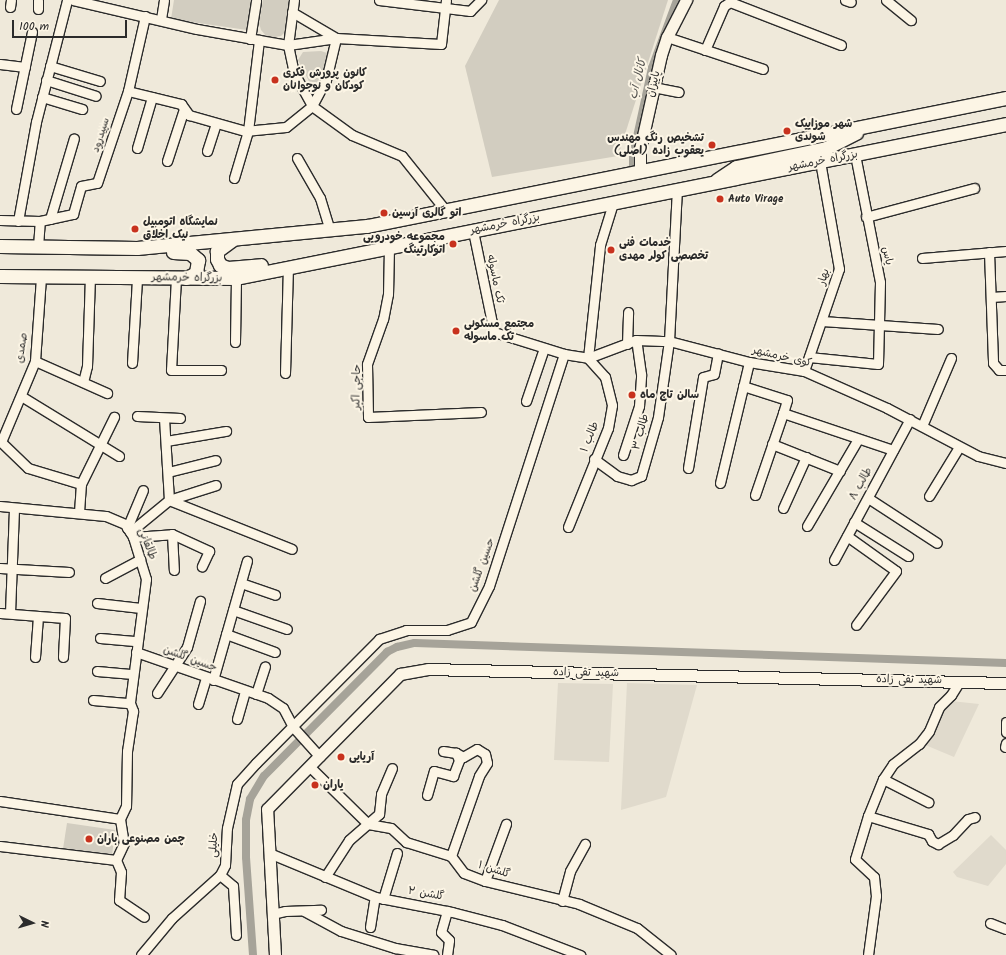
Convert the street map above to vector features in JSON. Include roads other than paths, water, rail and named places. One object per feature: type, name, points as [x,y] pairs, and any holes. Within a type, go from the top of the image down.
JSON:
[{"type":"highway","points":[[104,248],[236,239],[330,231],[367,226],[1006,98]]},
{"type":"highway","name":"بزرگراه خرمشهر","points":[[0,276],[236,278],[712,183],[786,163],[820,161],[1006,124]]},
{"type":"highway","points":[[782,143],[786,163],[826,148],[868,126]]},
{"type":"highway","points":[[236,239],[223,244],[217,250],[217,259],[224,267],[346,256]]},
{"type":"highway","points":[[0,246],[104,248],[190,253],[198,260],[198,269],[193,276],[180,278]]},
{"type":"main road","name":"پاییزان","points":[[640,172],[640,149],[653,87],[667,37],[686,0]]},
{"type":"main road","name":"شهید تقی زاده","points":[[275,955],[267,809],[320,757],[400,674],[428,669],[1006,683]]},
{"type":"street","points":[[18,221],[42,97],[67,0]]},
{"type":"street","points":[[73,0],[161,20],[288,45],[336,38],[441,44],[445,5]]},
{"type":"street","points":[[161,20],[164,0]]},
{"type":"street","points":[[234,178],[248,130],[255,39],[256,0]]},
{"type":"street","points":[[294,0],[288,45],[294,73],[312,106],[352,135],[402,156],[446,211]]},
{"type":"street","points":[[379,0],[445,5],[470,11],[481,0]]},
{"type":"street","points":[[886,0],[911,20]]},
{"type":"street","points":[[705,50],[724,6],[730,2],[840,45]]},
{"type":"street","points":[[292,12],[336,38]]},
{"type":"street","name":"سپیدرود","points":[[0,220],[40,221],[73,214],[81,186],[97,183],[128,91],[145,16]]},
{"type":"street","points":[[16,109],[32,32]]},
{"type":"street","points":[[667,37],[763,69]]},
{"type":"street","points":[[128,91],[181,104],[189,115],[216,123],[248,130],[286,127],[312,106],[326,80],[336,38]]},
{"type":"street","points":[[0,64],[25,67]]},
{"type":"street","points":[[50,66],[100,81]]},
{"type":"street","points":[[46,80],[96,96]]},
{"type":"street","points":[[653,87],[679,92]]},
{"type":"street","points":[[42,97],[82,109]]},
{"type":"street","points":[[137,148],[152,97]]},
{"type":"street","points":[[167,161],[184,109]]},
{"type":"street","points":[[207,151],[216,123]]},
{"type":"street","points":[[50,219],[74,138]]},
{"type":"street","name":"یاس","points":[[809,357],[878,364],[880,282],[866,218],[855,154]]},
{"type":"street","points":[[297,158],[320,198],[330,231]]},
{"type":"street","name":"بهار","points":[[804,371],[839,269],[820,161]]},
{"type":"street","points":[[866,218],[974,188]]},
{"type":"street","points":[[669,341],[677,190]]},
{"type":"street","points":[[588,358],[600,245],[609,224],[613,203]]},
{"type":"street","points":[[38,247],[40,221]]},
{"type":"street","name":"تک ماسوله","points":[[473,231],[494,332],[564,354]]},
{"type":"street","name":"حاجی اکبر","points":[[389,247],[388,294],[383,319],[367,364],[368,417],[481,412]]},
{"type":"street","points":[[922,258],[1006,251]]},
{"type":"street","points":[[990,252],[993,363],[999,370],[1006,370]]},
{"type":"street","points":[[285,373],[288,268]]},
{"type":"street","name":"صمدی","points":[[1,442],[35,361],[41,276]]},
{"type":"street","points":[[83,382],[87,366],[90,277]]},
{"type":"street","points":[[132,363],[137,278]]},
{"type":"street","points":[[180,278],[171,370],[221,370]]},
{"type":"street","points":[[235,342],[236,278]]},
{"type":"street","points":[[991,297],[1006,296]]},
{"type":"street","points":[[627,344],[628,312]]},
{"type":"street","points":[[822,321],[938,329]]},
{"type":"street","points":[[623,455],[639,406],[641,374],[636,340]]},
{"type":"street","name":"کوی خرمشهر","points":[[564,354],[588,358],[636,340],[669,341],[749,362],[804,371],[910,419],[958,447],[978,456],[1006,463]]},
{"type":"street","name":"طالب ۳","points":[[594,459],[617,476],[631,480],[641,476],[658,417],[669,341]]},
{"type":"street","points":[[526,401],[544,348]]},
{"type":"street","points":[[688,468],[702,377],[714,374],[718,353]]},
{"type":"street","name":"حسین گلشن","points":[[293,727],[379,639],[406,630],[447,630],[471,622],[489,586],[564,354]]},
{"type":"street","name":"طالب ۱","points":[[568,527],[594,459],[608,428],[612,404],[605,377],[588,358]]},
{"type":"street","points":[[922,426],[951,358]]},
{"type":"street","points":[[35,361],[107,394]]},
{"type":"street","points":[[720,483],[749,362]]},
{"type":"street","points":[[743,386],[786,400],[755,495]]},
{"type":"street","points":[[21,396],[119,456]]},
{"type":"street","points":[[782,413],[894,450]]},
{"type":"street","points":[[137,416],[180,418]]},
{"type":"street","points":[[79,512],[81,484],[99,444],[114,417]]},
{"type":"street","points":[[164,418],[169,500]]},
{"type":"street","name":"طالب ۸","points":[[834,560],[910,419]]},
{"type":"street","points":[[166,441],[226,431]]},
{"type":"street","points":[[807,526],[858,438]]},
{"type":"street","points":[[1,442],[28,468],[81,484]]},
{"type":"street","points":[[772,444],[840,470]]},
{"type":"street","points":[[929,496],[958,447]]},
{"type":"street","points":[[783,508],[806,457]]},
{"type":"street","points":[[168,472],[216,460]]},
{"type":"street","points":[[130,532],[169,500],[216,485]]},
{"type":"street","points":[[130,532],[143,490]]},
{"type":"street","points":[[868,498],[937,543]]},
{"type":"street","points":[[169,500],[292,549]]},
{"type":"street","name":"طالقانی","points":[[0,506],[14,509],[79,512],[106,516],[130,532],[146,579],[140,608],[130,703],[133,711],[127,751],[128,790],[126,806],[120,819]]},
{"type":"street","points":[[10,613],[14,509]]},
{"type":"street","points":[[854,522],[908,556]]},
{"type":"street","points":[[130,532],[172,534],[209,551],[202,566]]},
{"type":"street","points":[[172,534],[174,570]]},
{"type":"street","points":[[847,536],[896,571],[856,624]]},
{"type":"street","points":[[105,578],[140,559]]},
{"type":"street","points":[[198,704],[226,634],[247,561]]},
{"type":"street","points":[[0,568],[69,572]]},
{"type":"street","points":[[240,583],[275,595]]},
{"type":"street","points":[[157,693],[187,647],[200,601]]},
{"type":"street","points":[[97,603],[140,608]]},
{"type":"street","points":[[233,610],[287,629]]},
{"type":"street","points":[[0,613],[65,618],[63,657]]},
{"type":"street","points":[[35,657],[38,616]]},
{"type":"street","points":[[226,634],[275,652]]},
{"type":"street","points":[[100,638],[137,641]]},
{"type":"street","name":"حسین گلشن","points":[[136,652],[174,667],[268,698],[283,708],[293,727],[320,757]]},
{"type":"street","points":[[256,694],[265,666]]},
{"type":"street","points":[[97,671],[133,674]]},
{"type":"street","points":[[868,955],[876,896],[874,877],[863,869],[855,859],[868,816],[883,779],[893,764],[919,744],[929,731],[939,707],[951,695],[960,682]]},
{"type":"street","points":[[237,719],[245,691]]},
{"type":"street","points":[[94,700],[130,703]]},
{"type":"street","points":[[1006,722],[1006,732]]},
{"type":"street","name":"خلیلی","points":[[220,875],[225,865],[227,828],[237,784],[293,727]]},
{"type":"street","points":[[310,767],[368,824],[391,828],[406,842],[451,856],[479,776],[487,763],[485,754],[476,748],[463,757],[456,753],[443,751]]},
{"type":"street","points":[[427,795],[434,771],[453,776],[459,760],[456,753]]},
{"type":"street","points":[[325,877],[349,840],[379,814],[381,794],[392,768]]},
{"type":"street","points":[[883,779],[928,802]]},
{"type":"street","points":[[0,801],[120,819],[124,843],[116,860],[120,872],[119,900],[144,917]]},
{"type":"street","points":[[868,816],[928,834],[932,841],[938,844],[953,835],[968,819],[975,817]]},
{"type":"street","points":[[485,881],[506,824]]},
{"type":"street","points":[[562,901],[570,871],[585,844]]},
{"type":"street","points":[[0,846],[116,860]]},
{"type":"street","name":"گلشن ۲","points":[[269,853],[379,898],[447,911],[527,934],[580,955]]},
{"type":"street","points":[[370,927],[379,898],[397,853]]},
{"type":"street","name":"گلشن ۱","points":[[451,856],[464,872],[485,881],[579,904],[638,928],[671,955]]},
{"type":"street","points":[[141,955],[172,918],[220,875],[233,886],[236,935]]},
{"type":"street","points":[[272,914],[321,910]]},
{"type":"street","points":[[304,911],[341,931],[395,948],[433,955]]},
{"type":"street","points":[[447,911],[441,932],[449,940],[447,955]]},
{"type":"street","points":[[990,923],[1006,929]]},
{"type":"waterway","name":"کانال آب","points":[[633,167],[633,155],[652,68],[677,0]]},
{"type":"waterway","points":[[253,955],[246,857],[246,820],[250,799],[264,776],[387,652],[397,647],[415,643],[1006,663]]},
{"type":"place","name":"کانون پرورش فکری کودکان و نوجوانان","points":[[275,80]]},
{"type":"place","name":"شهر موزاییک شوندی","points":[[787,131]]},
{"type":"place","name":"تشخیص رنگ مهندس یعقوب زاده (اصلی)","points":[[712,145]]},
{"type":"place","name":"Auto Virage","points":[[720,199]]},
{"type":"place","name":"اتو گالری آرسین","points":[[384,213]]},
{"type":"place","name":"نمایشگاه اتومبیل نیک اخلاق","points":[[135,229]]},
{"type":"place","name":"مجموعه خودرویی اتوکارتینگ","points":[[453,244]]},
{"type":"place","name":"خدمات فنی تخصصی کولر مهدی","points":[[611,250]]},
{"type":"place","name":"مجتمع مسکونی تک ماسوله","points":[[456,331]]},
{"type":"place","name":"سالن تاج ماه","points":[[632,395]]},
{"type":"place","name":"آریایی","points":[[341,757]]},
{"type":"place","name":"یاران","points":[[315,785]]},
{"type":"place","name":"چمن مصنوعی باران","points":[[89,839]]}]
